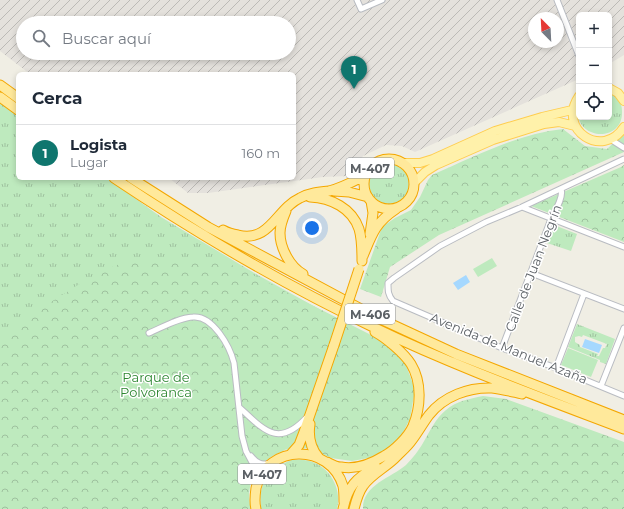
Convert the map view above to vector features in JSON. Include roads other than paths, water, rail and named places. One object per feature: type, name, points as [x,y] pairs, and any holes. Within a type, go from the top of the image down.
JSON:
[{"type":"highway","points":[[0,85],[16,97]]},
{"type":"highway","points":[[0,97],[16,109]]},
{"type":"highway","name":"M-407","points":[[256,509],[255,494],[258,482],[264,471],[274,462],[291,454],[299,445],[369,241],[381,220],[404,204],[410,198],[413,191],[414,183],[412,175],[408,168],[396,160],[381,160],[369,168],[366,175],[364,182],[365,190],[373,213],[369,241]]},
{"type":"highway","name":"M-406","points":[[135,180],[228,233],[244,237],[259,234],[271,225],[288,206],[301,197],[314,192],[331,190],[350,184],[366,175]]},
{"type":"highway","name":"M-406","points":[[117,180],[204,235],[292,285],[373,327],[455,363],[546,400],[624,429]]},
{"type":"highway","name":"M-406","points":[[135,180],[208,228],[376,317],[456,354],[624,420]]},
{"type":"highway","name":"M-406","points":[[331,190],[349,192],[369,199]]},
{"type":"highway","points":[[301,197],[318,197],[330,200],[342,206],[352,216],[359,229],[362,241],[360,265]]},
{"type":"highway","points":[[369,199],[383,208],[397,208]]},
{"type":"highway","name":"M-406","points":[[288,206],[280,232],[284,252],[290,262],[299,272],[326,286],[376,317]]},
{"type":"highway","name":"M-406","points":[[292,285],[309,299],[378,334],[394,346],[411,364],[417,380],[419,394],[413,428],[398,446],[377,461],[364,466],[340,467],[323,460]]},
{"type":"highway","name":"M-406","points":[[354,509],[363,485],[375,474],[390,464],[411,441],[429,415],[438,405],[448,398],[461,393],[493,388],[546,400]]},
{"type":"highway","name":"M-407","points":[[311,410],[309,437],[312,448],[337,473],[343,487],[344,507]]},
{"type":"highway","name":"M-406","points":[[344,507],[348,491],[353,483],[364,474],[403,450]]},
{"type":"highway","name":"M-407","points":[[291,454],[310,455],[323,460]]},
{"type":"main road","points":[[621,93],[624,101]]},
{"type":"main road","points":[[576,100],[572,110],[572,118],[580,133],[590,140],[602,141],[610,139],[624,130]]},
{"type":"main road","points":[[402,163],[420,163],[433,159],[495,131],[572,110]]},
{"type":"main road","points":[[414,183],[424,172],[436,165],[500,138],[544,124],[559,122],[575,126]]},
{"type":"street","points":[[358,0],[361,9],[382,0]]},
{"type":"street","points":[[557,0],[576,48]]},
{"type":"street","points":[[610,139],[624,148]]},
{"type":"street","points":[[522,207],[624,159]]},
{"type":"street","name":"Calle de Juan Negrín","points":[[502,348],[551,218],[560,199],[562,192],[561,189]]},
{"type":"street","points":[[522,207],[624,247]]},
{"type":"street","name":"Avenida de Manuel Azaña","points":[[522,207],[486,222],[440,246],[388,283],[388,296],[393,301],[502,348],[624,396]]},
{"type":"street","points":[[531,273],[624,310]]},
{"type":"street","points":[[556,368],[584,294]]},
{"type":"street","points":[[149,333],[185,318],[195,316],[209,323],[222,336],[232,355],[242,436],[246,451],[254,466],[258,482]]},
{"type":"street","points":[[601,386],[624,328]]},
{"type":"street","points":[[239,407],[257,424],[268,431],[281,435],[294,430],[311,410]]},
{"type":"street","points":[[246,451],[258,463],[265,465],[274,462]]},
{"type":"water","points":[[466,275],[470,282],[458,290],[453,283]]},
{"type":"water","points":[[585,339],[602,345],[599,353],[582,347]]},
{"type":"place","name":"Logista","points":[[354,89]]},
{"type":"park label","name":"Parque de Polvoranca","points":[[156,384]]}]
